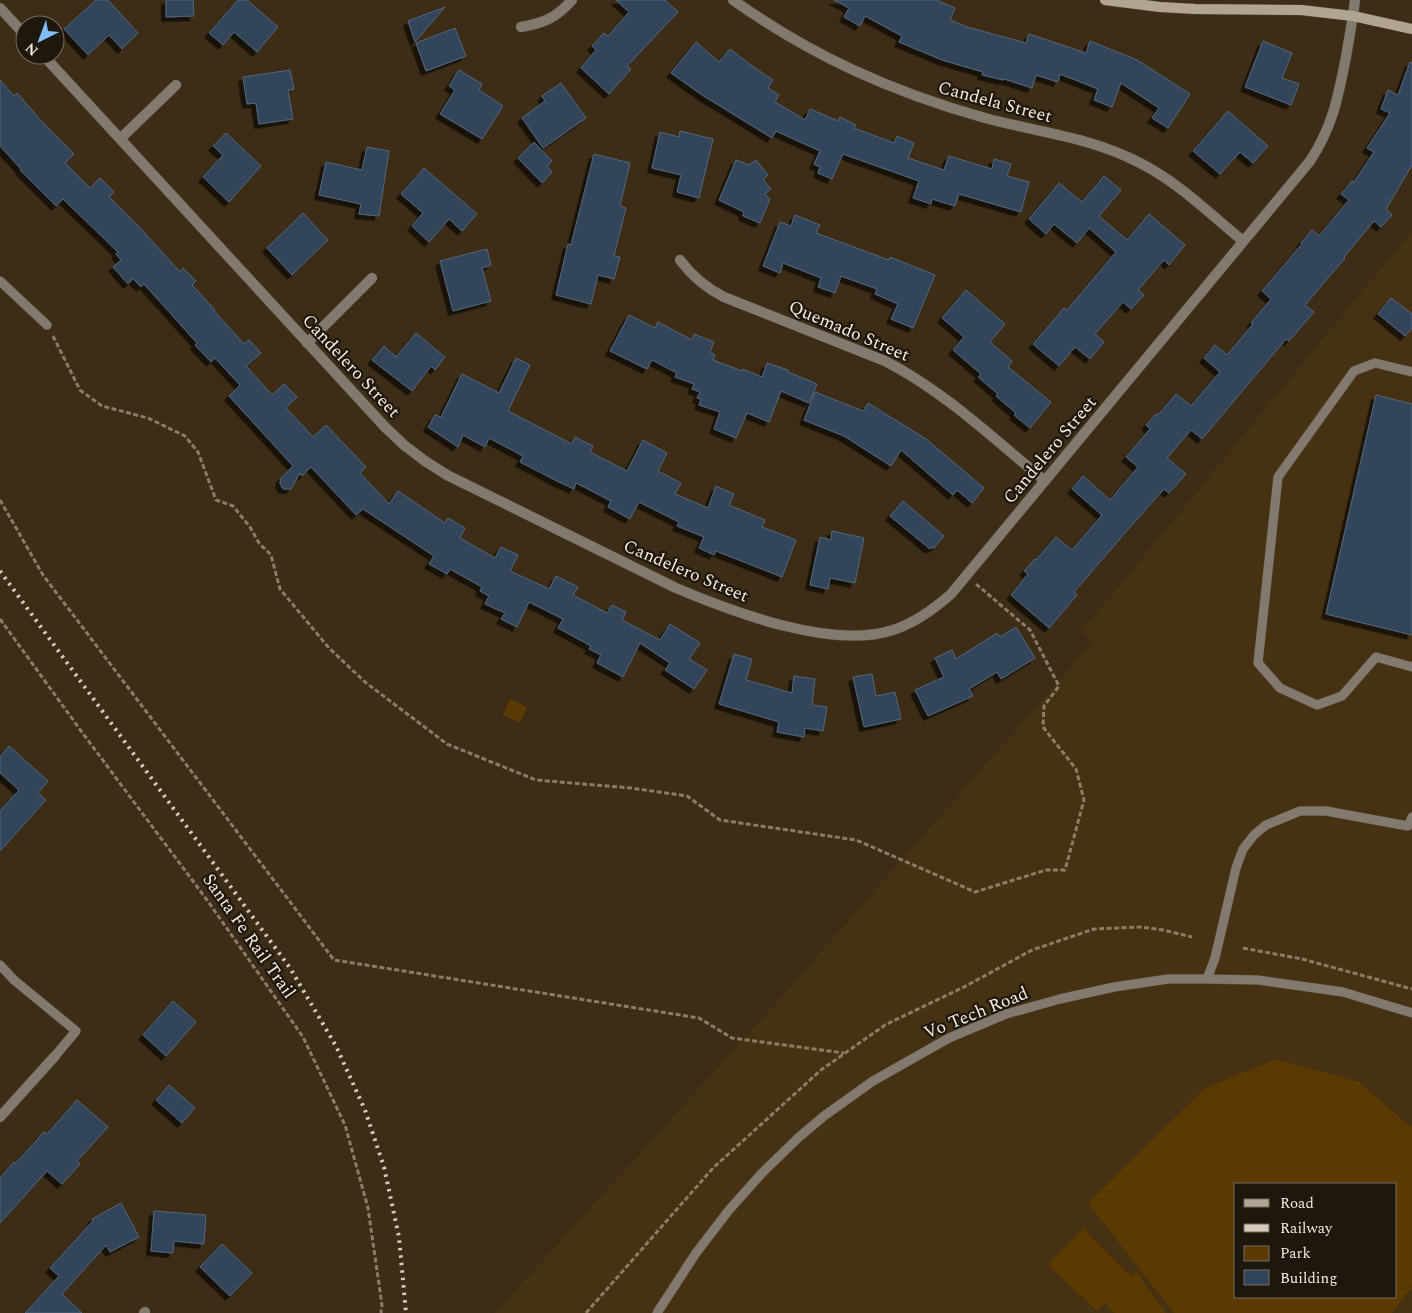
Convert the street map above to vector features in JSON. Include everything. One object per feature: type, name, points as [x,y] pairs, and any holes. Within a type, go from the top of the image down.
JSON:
[{"type":"main road","points":[[1105,0],[1195,9],[1301,10],[1353,16],[1412,29]]},
{"type":"street","points":[[521,27],[545,22],[557,15],[572,0]]},
{"type":"street","name":"Candela Street","points":[[733,0],[799,43],[888,86],[919,98],[984,118],[1080,139],[1139,162],[1172,183],[1244,241]]},
{"type":"street","name":"Candelero Street","points":[[52,65],[384,427],[424,461],[470,487],[649,575],[731,610],[759,619],[823,633],[847,635],[872,634],[894,630],[915,620],[934,609],[951,594],[1310,161],[1328,130],[1338,96],[1355,0]]},
{"type":"street","points":[[0,8],[15,24]]},
{"type":"street","points":[[120,139],[176,85]]},
{"type":"street","name":"Quemado Street","points":[[680,260],[698,281],[724,297],[886,361],[903,370],[941,396],[1045,482]]},
{"type":"street","points":[[307,343],[372,278]]},
{"type":"street","points":[[0,1117],[55,1056]]},
{"type":"lane","points":[[0,281],[47,325]]},
{"type":"lane","points":[[1412,372],[1375,364],[1354,371],[1278,477],[1258,663],[1280,688],[1317,705],[1342,696],[1376,657],[1412,667]]},
{"type":"lane","points":[[1207,978],[1215,958],[1236,868],[1244,849],[1254,835],[1266,825],[1300,811],[1326,811],[1408,826],[1412,817]]},
{"type":"lane","points":[[0,964],[14,980],[76,1031],[55,1056]]},
{"type":"lane","name":"Vo Tech Road","points":[[657,1313],[696,1253],[729,1210],[762,1173],[798,1138],[824,1116],[873,1081],[949,1038],[1006,1014],[1060,998],[1114,987],[1168,979],[1207,978],[1258,980],[1342,992],[1412,1013]]},
{"type":"path","points":[[47,325],[69,372],[80,390],[102,406],[148,418],[185,436],[198,452],[216,500],[233,506],[250,527],[259,543],[271,555],[280,589],[329,648],[366,682],[447,744],[536,780],[631,788],[688,796],[720,820],[856,840],[975,892],[1046,870],[1065,870],[1084,800],[1076,768],[1043,727],[1044,706],[1059,686],[1030,630],[966,576]]},
{"type":"path","points":[[0,500],[43,575],[334,960],[699,1018],[732,1038],[844,1053]]},
{"type":"path","name":"Santa Fe Rail Trail","points":[[0,619],[207,900],[303,1037],[348,1134],[368,1208],[382,1305],[381,1313]]},
{"type":"path","points":[[1243,948],[1302,959],[1412,989]]},
{"type":"shaded area","points":[[1412,231],[1412,1313],[495,1313],[771,1009],[1093,642],[1082,631]]},
{"type":"green space","points":[[510,699],[527,707],[520,723],[503,715]]},
{"type":"green space","points":[[1276,1059],[1359,1082],[1412,1128],[1412,1287],[1392,1313],[1174,1313],[1088,1203],[1205,1088]]},
{"type":"green space","points":[[1083,1228],[1131,1276],[1136,1272],[1166,1313],[1114,1313],[1105,1303],[1097,1311],[1048,1265]]},
{"type":"building","points":[[96,0],[108,0],[138,33],[122,49],[109,35],[88,55],[65,28]]},
{"type":"building","points":[[166,0],[193,0],[194,16],[166,17]]},
{"type":"building","points":[[238,0],[247,0],[278,27],[257,52],[234,32],[223,45],[209,33]]},
{"type":"building","points":[[616,0],[665,0],[678,12],[627,66],[631,69],[609,94],[581,68],[596,50],[592,46],[604,33],[608,36],[629,12]]},
{"type":"building","points":[[834,0],[936,0],[955,8],[950,20],[967,27],[1026,43],[1029,34],[1086,53],[1090,41],[1137,60],[1190,94],[1168,128],[1152,118],[1159,108],[1121,83],[1112,107],[1094,100],[1098,89],[1060,74],[1058,82],[1036,75],[1032,88],[1004,79],[982,75],[983,72],[942,60],[899,42],[902,36],[865,16],[860,26],[844,17],[849,8]]},
{"type":"building","points":[[445,7],[415,42],[408,21]]},
{"type":"building","points":[[455,28],[466,56],[426,71],[416,43]]},
{"type":"building","points":[[1263,41],[1292,53],[1282,78],[1299,84],[1291,105],[1245,87]]},
{"type":"building","points":[[696,42],[719,62],[730,49],[773,80],[768,88],[779,95],[775,102],[805,120],[810,109],[838,121],[840,117],[856,125],[854,128],[894,143],[897,136],[914,143],[908,158],[944,170],[949,156],[992,169],[994,159],[1011,164],[1007,176],[1029,182],[1021,212],[959,194],[955,206],[932,199],[931,204],[913,198],[919,181],[843,154],[832,179],[818,173],[820,167],[814,164],[820,151],[776,131],[772,138],[702,95],[671,73]]},
{"type":"building","points":[[1410,62],[1412,63],[1412,165],[1386,209],[1392,215],[1381,227],[1374,221],[1305,305],[1314,312],[1289,341],[1286,339],[1202,439],[1191,430],[1167,458],[1186,474],[1169,493],[1164,489],[1074,592],[1077,595],[1049,628],[1011,595],[1028,574],[1024,571],[1056,537],[1072,550],[1102,515],[1072,489],[1083,476],[1110,500],[1138,467],[1126,457],[1150,429],[1146,425],[1156,414],[1158,415],[1176,394],[1191,406],[1220,372],[1204,358],[1215,345],[1227,355],[1271,299],[1262,291],[1312,230],[1319,236],[1349,200],[1341,194],[1352,181],[1354,182],[1374,152],[1367,148],[1390,113],[1381,109],[1388,90],[1398,95]]},
{"type":"building","points":[[290,70],[294,89],[288,90],[293,119],[259,124],[256,103],[247,104],[243,77]]},
{"type":"building","points":[[459,70],[482,84],[479,90],[503,106],[482,139],[440,114],[455,90],[449,86]]},
{"type":"building","points":[[0,80],[14,96],[17,93],[74,154],[65,163],[90,188],[100,178],[114,192],[109,197],[180,272],[183,268],[196,281],[192,285],[244,344],[249,340],[261,353],[246,366],[272,395],[284,384],[297,397],[286,408],[313,437],[326,425],[366,467],[360,473],[389,504],[398,491],[445,523],[448,518],[465,528],[460,538],[495,558],[501,547],[518,555],[510,571],[549,589],[556,576],[578,587],[573,595],[607,613],[612,605],[626,612],[622,620],[660,640],[670,624],[700,643],[689,659],[707,670],[694,689],[665,670],[670,663],[640,643],[623,677],[597,663],[601,655],[589,649],[591,646],[558,628],[563,619],[529,602],[517,627],[501,619],[505,613],[485,604],[489,596],[480,591],[482,587],[450,569],[447,574],[429,564],[434,556],[363,509],[356,515],[311,467],[302,476],[300,473],[291,489],[283,489],[280,483],[281,478],[293,466],[229,396],[240,385],[215,358],[211,362],[195,345],[197,343],[144,284],[141,287],[133,279],[128,284],[113,267],[121,260],[116,254],[118,252],[63,199],[56,206],[20,170],[0,146]]},
{"type":"building","points":[[561,83],[586,118],[543,148],[522,118],[545,101],[542,96]]},
{"type":"building","points":[[1228,111],[1268,146],[1253,163],[1240,152],[1220,174],[1193,151]]},
{"type":"building","points":[[680,131],[713,139],[699,198],[677,192],[681,175],[652,168],[660,132],[679,137]]},
{"type":"building","points":[[226,133],[261,166],[229,202],[203,177],[223,155],[213,146]]},
{"type":"building","points":[[534,142],[552,161],[547,166],[552,172],[542,183],[518,158]]},
{"type":"building","points":[[367,147],[389,151],[379,216],[359,214],[361,204],[319,195],[326,162],[362,170]]},
{"type":"building","points":[[594,154],[630,163],[620,206],[626,208],[614,256],[620,257],[614,279],[598,275],[591,304],[556,295],[568,244],[571,245]]},
{"type":"building","points":[[736,160],[749,165],[756,160],[768,175],[763,179],[771,189],[765,194],[770,199],[760,223],[743,216],[744,212],[719,200]]},
{"type":"building","points":[[424,168],[477,214],[462,231],[449,219],[429,242],[412,226],[423,213],[401,194]]},
{"type":"building","points":[[1104,176],[1121,190],[1099,216],[1127,240],[1149,214],[1185,245],[1169,265],[1164,260],[1138,290],[1144,295],[1131,309],[1123,302],[1095,334],[1104,342],[1090,359],[1075,347],[1059,366],[1033,344],[1064,308],[1067,310],[1116,252],[1089,228],[1077,243],[1054,224],[1046,234],[1029,219],[1059,183],[1082,202]]},
{"type":"building","points":[[303,213],[328,240],[292,275],[267,248]]},
{"type":"building","points":[[795,215],[820,225],[816,233],[889,260],[890,257],[935,275],[913,328],[891,319],[898,304],[875,294],[877,289],[841,276],[835,293],[818,287],[821,278],[783,263],[780,273],[763,266],[780,222],[791,226]]},
{"type":"building","points":[[487,249],[491,265],[482,268],[491,301],[453,311],[440,261]]},
{"type":"building","points":[[966,290],[1005,324],[990,342],[1012,361],[1008,367],[1051,402],[1030,428],[1014,415],[1016,413],[996,396],[998,394],[978,377],[981,374],[953,350],[964,337],[942,318]]},
{"type":"building","points":[[1391,298],[1412,314],[1412,328],[1405,336],[1378,314]]},
{"type":"building","points":[[629,315],[655,328],[658,322],[692,340],[694,334],[714,342],[710,352],[715,355],[713,360],[742,371],[743,369],[762,377],[767,363],[788,370],[788,372],[817,384],[809,403],[781,391],[769,422],[747,413],[736,438],[714,429],[720,412],[699,405],[701,399],[697,398],[700,392],[692,389],[694,384],[675,377],[677,373],[652,360],[647,369],[610,351]]},
{"type":"building","points":[[416,333],[445,357],[435,370],[431,366],[412,391],[372,360],[384,346],[396,357]]},
{"type":"building","points":[[516,358],[530,365],[508,411],[572,444],[575,437],[593,446],[590,452],[627,471],[643,440],[667,453],[658,471],[681,483],[675,494],[708,508],[716,486],[734,494],[729,505],[765,520],[762,527],[796,540],[782,577],[716,551],[714,555],[699,548],[704,537],[677,526],[679,522],[639,502],[630,519],[608,507],[611,501],[576,483],[574,489],[520,462],[523,456],[489,438],[485,447],[463,435],[458,447],[428,427],[435,415],[441,417],[462,374],[499,393]]},
{"type":"building","points":[[815,392],[863,411],[868,403],[926,439],[984,488],[972,503],[957,490],[953,495],[901,450],[891,466],[844,436],[804,420]]},
{"type":"building","points":[[1376,395],[1412,404],[1412,635],[1326,614]]},
{"type":"building","points":[[903,501],[944,536],[934,548],[930,549],[890,516]]},
{"type":"building","points":[[832,531],[864,538],[855,583],[830,578],[828,589],[810,585],[820,537],[831,540]]},
{"type":"building","points":[[1016,627],[1035,658],[1001,679],[997,672],[969,689],[973,696],[928,716],[915,690],[944,677],[935,658],[952,650],[956,659],[997,633],[1000,637]]},
{"type":"building","points":[[734,654],[752,659],[746,680],[792,693],[794,676],[815,679],[812,705],[827,707],[823,731],[805,728],[804,737],[777,732],[779,722],[719,704]]},
{"type":"building","points":[[872,674],[876,696],[895,692],[901,719],[864,727],[853,677]]},
{"type":"building","points":[[9,746],[48,781],[38,793],[46,800],[0,851],[0,811],[19,790],[0,773],[0,757]]},
{"type":"building","points":[[173,1001],[196,1022],[166,1056],[143,1035]]},
{"type":"building","points":[[169,1085],[195,1108],[182,1123],[156,1100]]},
{"type":"building","points":[[77,1100],[108,1127],[77,1161],[80,1164],[62,1184],[47,1171],[0,1223],[0,1178],[44,1132],[47,1134]]},
{"type":"building","points":[[121,1203],[139,1237],[110,1252],[106,1245],[62,1294],[82,1313],[25,1313],[59,1276],[50,1268],[93,1221],[92,1219]]},
{"type":"building","points":[[154,1211],[206,1215],[204,1244],[174,1241],[173,1253],[151,1251]]},
{"type":"building","points":[[222,1244],[252,1273],[230,1296],[200,1267]]},
{"type":"railway","points":[[0,571],[290,968],[336,1046],[365,1110],[384,1167],[399,1237],[406,1313]]}]
